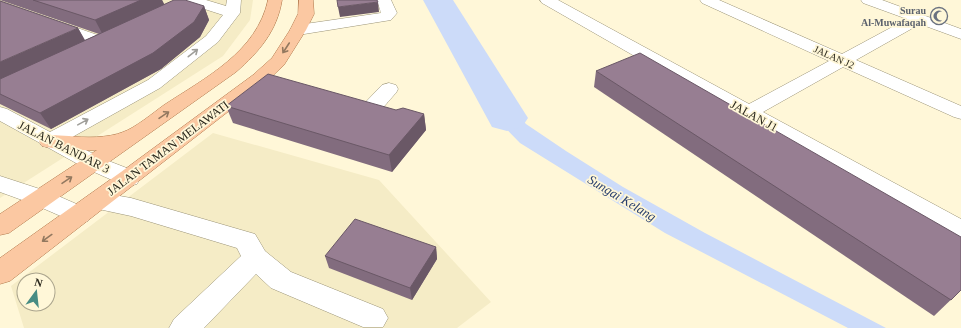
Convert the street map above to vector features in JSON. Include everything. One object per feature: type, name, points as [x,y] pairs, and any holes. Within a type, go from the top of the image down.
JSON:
[{"type":"main road","points":[[0,226],[221,76],[244,58],[265,31],[275,0]]},
{"type":"main road","name":"JALAN TAMAN MELAWATI","points":[[0,273],[129,178],[259,79],[278,61],[298,30],[306,14],[306,0]]},
{"type":"main road","points":[[49,141],[74,145],[100,144],[132,136]]},
{"type":"street","points":[[298,30],[386,17],[389,13],[384,0]]},
{"type":"street","name":"JALAN J2","points":[[707,0],[961,113]]},
{"type":"street","points":[[868,0],[961,34]]},
{"type":"street","points":[[49,141],[154,84],[212,39],[233,6],[189,2]]},
{"type":"street","name":"JALAN J1","points":[[560,3],[748,112],[961,231]]},
{"type":"street","points":[[0,4],[110,39],[83,52]]},
{"type":"street","points":[[748,112],[919,19]]},
{"type":"street","points":[[259,79],[280,85]]},
{"type":"street","points":[[368,111],[389,89]]},
{"type":"street","name":"JALAN BANDAR 3","points":[[0,113],[49,141],[92,163],[129,178]]},
{"type":"street","points":[[0,184],[41,198],[88,208],[131,207],[246,241],[256,258],[281,280],[373,318]]},
{"type":"street","points":[[184,328],[256,258]]},
{"type":"shaded area","points":[[0,0],[253,0],[250,20],[223,56],[0,198]]},
{"type":"shaded area","points":[[213,133],[379,180],[491,302],[457,328],[24,328],[19,312],[56,312],[56,272],[29,272]]},
{"type":"shaded area","points":[[16,282],[16,302],[11,286]]},
{"type":"water","points":[[480,62],[493,76],[507,102],[526,124],[566,151],[623,187],[705,233],[886,328],[848,328],[665,233],[520,143],[478,100],[467,65]]},
{"type":"building","points":[[33,0],[141,0],[95,20]]},
{"type":"building","points":[[174,0],[185,0],[204,6],[194,22],[153,53],[40,113],[0,94],[0,79]]},
{"type":"building","points":[[337,0],[377,0],[378,2],[338,7]]},
{"type":"building","points":[[0,1],[78,28],[0,62]]},
{"type":"building","points":[[640,53],[961,237],[961,290],[951,300],[596,71]]},
{"type":"building","points":[[268,74],[396,110],[403,108],[424,114],[389,155],[226,106]]},
{"type":"building","points":[[355,219],[436,247],[410,288],[325,256]]},
{"type":"waterway","name":"Sungai Kelang","points":[[438,0],[507,118]]},
{"type":"place","name":"Surau Al-Muwafaqah","points":[[939,16]]}]
